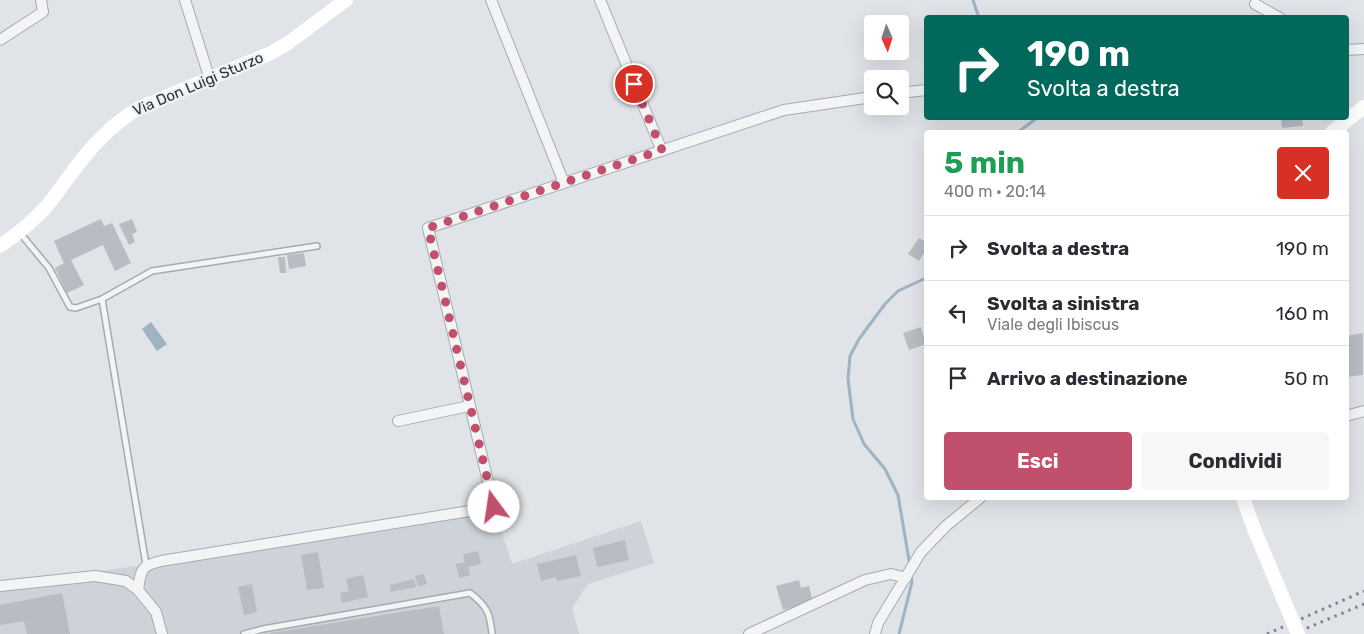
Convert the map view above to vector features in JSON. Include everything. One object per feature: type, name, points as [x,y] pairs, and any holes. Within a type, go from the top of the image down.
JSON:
[{"type":"street","points":[[0,40],[43,12],[41,0]]},
{"type":"street","points":[[185,0],[210,80]]},
{"type":"street","name":"Via Don Luigi Sturzo","points":[[0,246],[46,208],[89,149],[111,126],[139,108],[210,80],[280,48],[346,0]]},
{"type":"street","points":[[491,0],[564,183]]},
{"type":"street","points":[[600,0],[662,150]]},
{"type":"street","points":[[1255,4],[1275,15]]},
{"type":"street","points":[[1349,50],[1364,49]]},
{"type":"street","points":[[909,91],[924,90]]},
{"type":"street","points":[[138,590],[141,572],[146,565],[494,507],[428,228],[784,110],[864,98]]},
{"type":"street","points":[[1349,119],[1364,108]]},
{"type":"street","points":[[1335,130],[1348,120]]},
{"type":"street","points":[[398,422],[469,406]]},
{"type":"street","points":[[1349,415],[1364,411]]},
{"type":"street","points":[[875,634],[878,623],[921,552],[946,526],[978,500]]},
{"type":"street","points":[[1244,500],[1298,634]]},
{"type":"street","points":[[749,634],[865,580],[891,574],[906,576]]},
{"type":"street","points":[[0,586],[95,576],[126,581],[138,590],[156,612],[162,634]]},
{"type":"lane","points":[[19,232],[49,268],[70,307],[76,308],[102,299],[152,271],[317,246]]},
{"type":"lane","points":[[102,299],[146,565]]},
{"type":"lane","points":[[244,634],[263,629],[470,593],[484,604],[492,634]]},
{"type":"shaded area","points":[[494,507],[512,564],[641,521],[654,563],[588,584],[572,608],[579,634],[0,634],[0,584],[146,565]]},
{"type":"water","points":[[151,322],[167,344],[157,351],[142,329]]},
{"type":"building","points":[[1281,120],[1302,120],[1303,126],[1282,128]]},
{"type":"building","points":[[101,219],[104,226],[112,223],[131,263],[115,271],[103,245],[71,260],[84,285],[67,293],[55,268],[64,263],[54,241]]},
{"type":"building","points":[[132,219],[137,232],[132,234],[135,242],[129,245],[119,224]]},
{"type":"building","points":[[919,238],[924,241],[924,253],[919,261],[908,254]]},
{"type":"building","points":[[304,253],[306,266],[289,269],[287,255]]},
{"type":"building","points":[[278,257],[285,257],[286,273],[280,273]]},
{"type":"building","points":[[921,327],[924,345],[909,350],[903,333]]},
{"type":"building","points":[[1363,333],[1363,375],[1349,377],[1349,335]]},
{"type":"building","points":[[625,540],[629,560],[597,567],[593,548]]},
{"type":"building","points":[[478,551],[481,564],[468,567],[470,575],[459,578],[456,564],[465,562],[463,554]]},
{"type":"building","points":[[318,552],[324,588],[307,590],[301,555]]},
{"type":"building","points":[[576,555],[581,576],[557,581],[556,577],[541,581],[537,564]]},
{"type":"building","points":[[424,574],[427,584],[418,586],[415,576]]},
{"type":"building","points":[[363,575],[368,597],[342,603],[340,593],[349,591],[346,579]]},
{"type":"building","points":[[414,579],[416,587],[391,592],[390,585]]},
{"type":"building","points":[[799,580],[801,588],[809,586],[813,602],[783,610],[776,586]]},
{"type":"building","points":[[252,584],[257,612],[244,615],[238,587]]},
{"type":"building","points":[[62,593],[70,634],[27,634],[24,621],[0,625],[0,605]]},
{"type":"building","points":[[439,606],[444,634],[270,634],[270,633]]},
{"type":"waterway","points":[[973,0],[978,15]]},
{"type":"waterway","points":[[1021,130],[1034,120]]},
{"type":"waterway","points":[[910,566],[898,495],[885,469],[864,444],[853,419],[848,379],[850,356],[859,339],[885,304],[898,291],[924,279]]},
{"type":"waterway","points":[[899,634],[912,582],[911,575]]},
{"type":"railway","points":[[1267,634],[1364,591]]},
{"type":"railway","points":[[1293,634],[1364,604]]},
{"type":"route","points":[[494,507],[428,228],[662,150],[634,84]]}]
